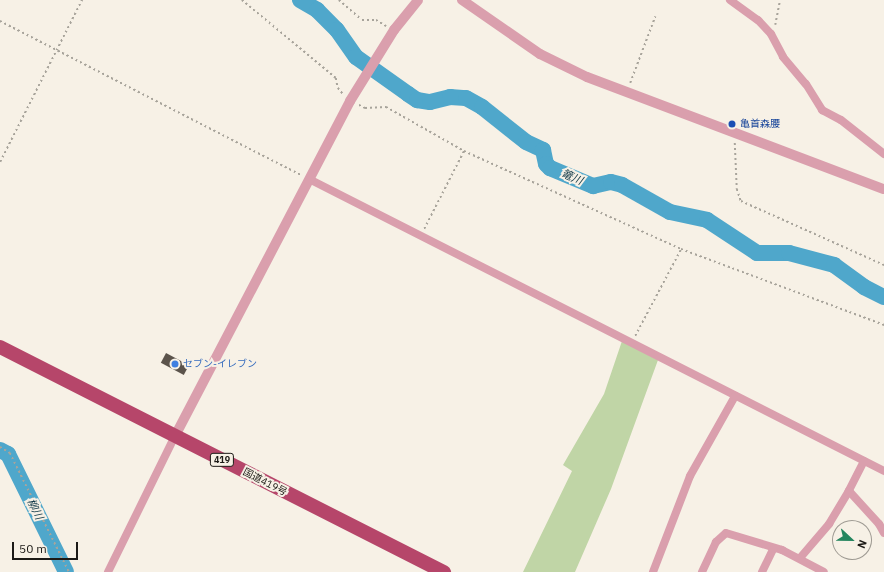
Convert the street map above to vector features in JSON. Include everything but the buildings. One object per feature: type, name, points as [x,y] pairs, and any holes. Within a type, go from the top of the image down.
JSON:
[{"type":"highway","name":"国道419号","points":[[0,347],[444,572]]},
{"type":"street","points":[[108,572],[175,436],[350,101],[394,30],[418,0]]},
{"type":"street","points":[[462,0],[540,54],[587,77],[884,189]]},
{"type":"street","points":[[730,0],[758,20],[771,34],[783,57],[806,84],[822,110],[841,120],[884,154]]},
{"type":"street","points":[[309,179],[735,396],[884,470]]},
{"type":"street","points":[[653,572],[690,476],[735,396]]},
{"type":"street","points":[[800,558],[829,524],[850,491],[864,461]]},
{"type":"street","points":[[850,491],[879,524],[884,533]]},
{"type":"street","points":[[702,572],[716,542],[726,533],[800,558],[824,572]]},
{"type":"street","points":[[762,572],[773,549]]},
{"type":"path","points":[[0,162],[82,0]]},
{"type":"path","points":[[242,0],[336,78],[338,88],[350,101],[365,108],[386,107],[464,151],[681,249],[884,325]]},
{"type":"path","points":[[339,0],[362,20],[376,20],[394,30]]},
{"type":"path","points":[[771,34],[778,19],[780,0]]},
{"type":"path","points":[[626,92],[655,17]]},
{"type":"path","points":[[0,21],[309,179]]},
{"type":"path","points":[[735,133],[737,189],[741,201],[884,264]]},
{"type":"path","points":[[421,236],[464,151]]},
{"type":"path","points":[[632,343],[681,249]]},
{"type":"path","points":[[0,447],[10,453],[69,572]]},
{"type":"green space","points":[[622,341],[658,360],[611,489],[575,572],[523,572],[572,471],[563,465],[604,394]]},
{"type":"waterway","name":"篭川","points":[[300,0],[317,10],[337,30],[356,57],[408,94],[417,100],[430,102],[450,97],[466,98],[482,107],[526,142],[543,150],[546,164],[550,168],[593,186],[611,182],[622,185],[670,212],[707,220],[757,253],[789,253],[834,265],[864,287],[884,297]]},
{"type":"waterway","name":"柳川","points":[[0,450],[8,454],[66,572]]},
{"type":"place","name":"亀首森腰","points":[[732,124]]},
{"type":"place","name":"セブン-イレブン","points":[[175,364]]}]
